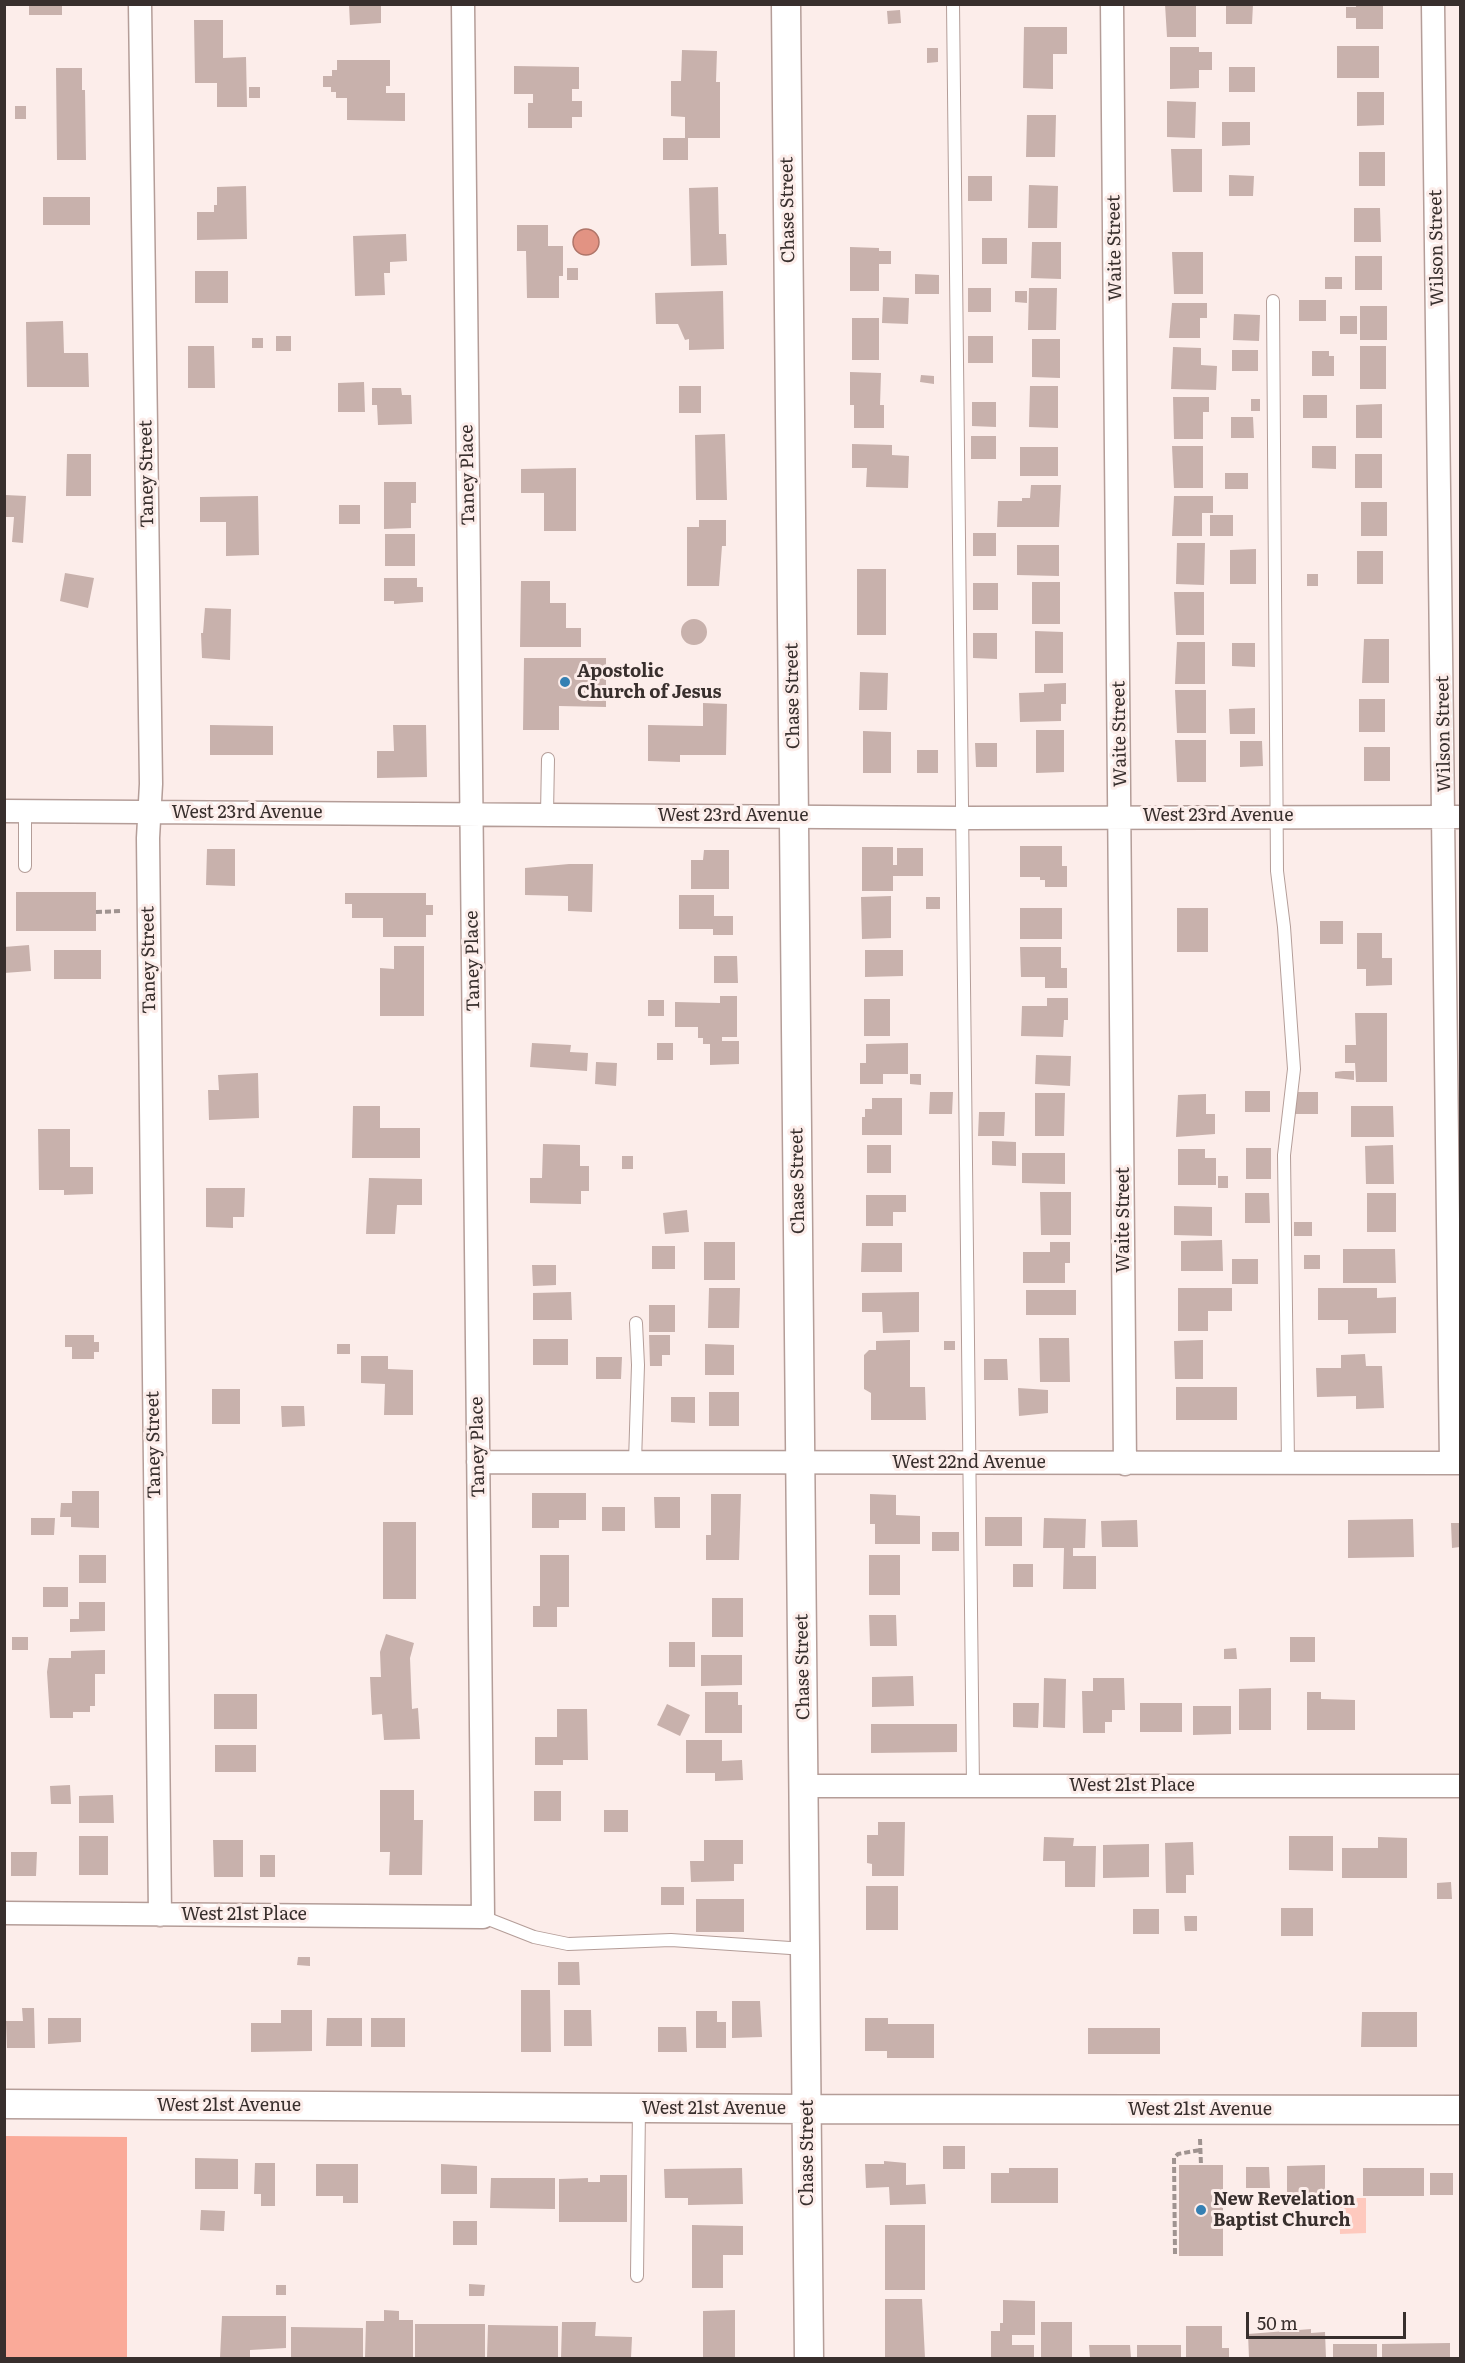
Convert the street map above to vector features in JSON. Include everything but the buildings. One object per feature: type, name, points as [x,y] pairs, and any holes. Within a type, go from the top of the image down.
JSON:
[{"type":"street","name":"Taney Street","points":[[140,4],[160,1915]]},
{"type":"street","name":"Taney Place","points":[[463,4],[483,1917]]},
{"type":"street","name":"Chase Street","points":[[786,4],[809,2358]]},
{"type":"street","name":"Waite Street","points":[[1112,4],[1125,1464]]},
{"type":"street","name":"Wilson Street","points":[[1433,4],[1453,817],[1456,1463]]},
{"type":"street","name":"West 23rd Avenue","points":[[15,811],[962,818],[1453,817]]},
{"type":"street","name":"West 22nd Avenue","points":[[478,1462],[1456,1463]]},
{"type":"street","name":"West 21st Place","points":[[804,1786],[1461,1786]]},
{"type":"street","name":"West 21st Place","points":[[4,1913],[483,1917]]},
{"type":"street","name":"West 21st Avenue","points":[[4,2104],[1461,2110]]},
{"type":"lane","points":[[953,4],[973,1786]]},
{"type":"lane","points":[[1273,301],[1276,871],[1284,927],[1294,1069],[1284,1155],[1288,1463]]},
{"type":"lane","points":[[547,814],[548,759]]},
{"type":"lane","points":[[15,811],[25,866]]},
{"type":"lane","points":[[635,1462],[638,1365],[636,1323]]},
{"type":"lane","points":[[483,1917],[534,1937],[568,1944],[671,1940],[806,1949]]},
{"type":"lane","points":[[637,2276],[639,2108]]},
{"type":"path","points":[[96,912],[122,911]]},
{"type":"path","points":[[1200,2139],[1201,2165]]},
{"type":"path","points":[[1175,2254],[1174,2158],[1178,2154],[1200,2150]]},
{"type":"shaded area","points":[[586,229],[595,233],[599,242],[595,251],[586,255],[577,251],[573,242],[577,233]]},
{"type":"shaded area","points":[[5,2136],[127,2137],[127,2358],[5,2358]]},
{"type":"shaded area","points":[[1339,2198],[1366,2198],[1366,2233],[1340,2234]]},
{"type":"place","name":"Apostolic Church of Jesus","points":[[565,682]]},
{"type":"place","name":"New Revelation Baptist Church","points":[[1201,2210]]}]
